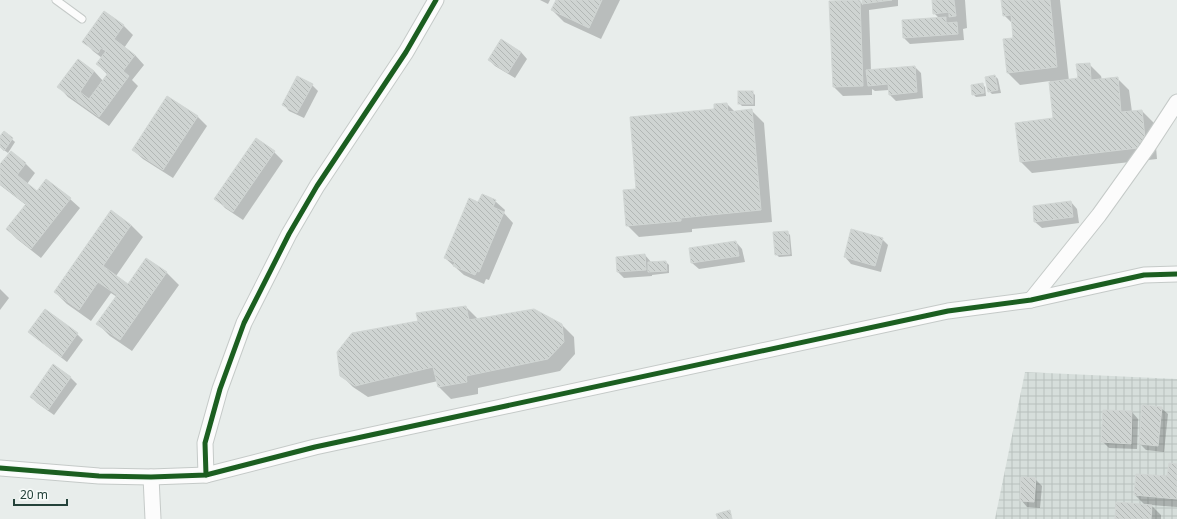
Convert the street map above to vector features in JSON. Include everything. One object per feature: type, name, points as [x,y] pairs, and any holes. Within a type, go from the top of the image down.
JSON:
[{"type":"street","points":[[206,475],[205,443],[220,389],[244,323],[289,234],[317,186],[406,52],[436,0]]},
{"type":"street","points":[[1031,300],[1099,215],[1147,148],[1177,102]]},
{"type":"street","points":[[0,468],[99,476],[206,475],[315,447],[948,312],[1031,300],[1144,275],[1177,274]]},
{"type":"street","points":[[151,476],[153,519]]},
{"type":"lane","points":[[56,0],[82,19]]},
{"type":"shaded area","points":[[1025,372],[1177,379],[1177,519],[995,519]]},
{"type":"building","points":[[556,0],[602,0],[589,28],[551,10]]},
{"type":"building","points":[[860,0],[863,86],[833,87],[829,1]]},
{"type":"building","points":[[862,0],[892,0],[862,4]]},
{"type":"building","points":[[932,0],[954,0],[956,16],[949,17],[949,12],[933,14]]},
{"type":"building","points":[[1001,0],[1050,0],[1057,67],[1007,73],[1003,39],[1013,38],[1011,15],[1003,16]]},
{"type":"building","points":[[104,11],[124,25],[114,39],[135,55],[123,71],[129,76],[99,117],[57,87],[78,59],[94,71],[80,92],[89,99],[108,73],[96,64],[106,51],[101,48],[98,53],[82,42]]},
{"type":"building","points":[[946,17],[946,23],[957,22],[958,34],[903,38],[902,20]]},
{"type":"building","points":[[501,39],[521,52],[508,73],[488,60]]},
{"type":"building","points":[[1090,63],[1091,80],[1118,77],[1121,112],[1142,110],[1146,147],[1020,162],[1015,123],[1053,118],[1049,82],[1078,78],[1076,64]]},
{"type":"building","points":[[915,66],[917,92],[889,95],[888,84],[868,86],[866,70]]},
{"type":"building","points":[[995,75],[998,90],[988,92],[985,77]]},
{"type":"building","points":[[297,76],[313,84],[297,113],[282,105]]},
{"type":"building","points":[[983,83],[984,93],[972,95],[971,85]]},
{"type":"building","points":[[738,91],[753,91],[753,104],[738,104]]},
{"type":"building","points":[[167,96],[198,116],[163,170],[132,150]]},
{"type":"building","points":[[727,103],[728,112],[752,109],[761,210],[681,218],[681,221],[626,226],[623,190],[636,189],[630,117],[714,109],[714,104]]},
{"type":"building","points":[[4,131],[13,138],[4,151],[0,147],[0,136]]},
{"type":"building","points":[[256,138],[275,151],[233,212],[214,199]]},
{"type":"building","points":[[11,151],[26,163],[17,175],[37,191],[46,179],[71,198],[31,249],[6,229],[26,204],[0,184],[0,164]]},
{"type":"building","points":[[482,194],[496,200],[493,207],[504,212],[479,272],[477,271],[475,275],[453,266],[455,262],[444,258],[469,198],[478,202]]},
{"type":"building","points":[[1071,201],[1073,217],[1034,222],[1033,206]]},
{"type":"building","points":[[111,210],[131,225],[103,266],[128,284],[146,258],[167,272],[120,340],[96,324],[117,295],[98,282],[79,310],[54,292]]},
{"type":"building","points":[[851,229],[883,238],[875,266],[844,257]]},
{"type":"building","points":[[788,231],[790,254],[775,255],[773,232]]},
{"type":"building","points":[[736,241],[739,256],[691,263],[689,248]]},
{"type":"building","points":[[645,254],[646,270],[617,272],[616,257]]},
{"type":"building","points":[[666,261],[667,271],[648,272],[648,262]]},
{"type":"building","points":[[466,306],[469,320],[534,309],[562,324],[564,342],[548,359],[466,376],[467,382],[438,387],[433,367],[355,386],[340,376],[337,352],[352,333],[418,321],[416,313]]},
{"type":"building","points":[[45,309],[78,333],[61,357],[28,332]]},
{"type":"building","points":[[53,364],[71,377],[48,410],[30,397]]},
{"type":"building","points":[[1142,405],[1162,407],[1158,446],[1139,444]]},
{"type":"building","points":[[1103,410],[1132,411],[1131,444],[1101,442]]},
{"type":"building","points":[[1169,463],[1177,464],[1177,499],[1134,495],[1136,474],[1167,476]]},
{"type":"building","points":[[1021,477],[1036,478],[1034,502],[1020,501]]},
{"type":"building","points":[[1116,502],[1152,505],[1151,519],[1115,519]]},
{"type":"building","points":[[730,510],[732,519],[718,519],[716,514]]},
{"type":"cycle path","points":[[206,475],[205,443],[220,389],[244,323],[289,234],[317,186],[406,52],[436,0]]},
{"type":"cycle path","points":[[0,468],[99,476],[151,477],[206,475],[315,447],[948,311],[1031,300],[1144,275],[1177,274]]}]
